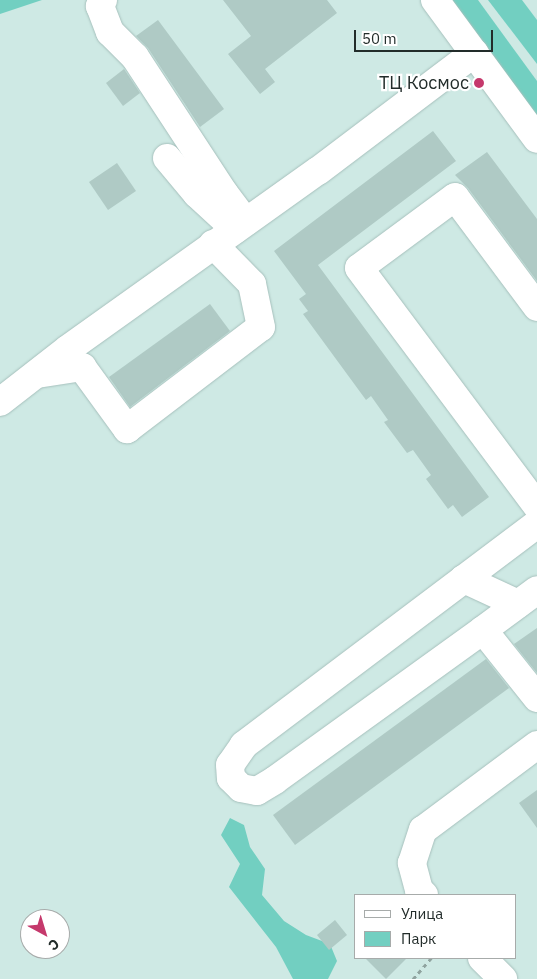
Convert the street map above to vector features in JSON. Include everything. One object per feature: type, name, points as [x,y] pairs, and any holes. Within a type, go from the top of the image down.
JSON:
[{"type":"street","points":[[33,375],[82,367],[127,429],[261,327],[252,284],[232,232],[224,193],[135,57],[110,32],[100,6],[103,0]]},
{"type":"street","points":[[435,0],[537,139]]},
{"type":"street","points":[[0,402],[33,375],[318,172],[474,53]]},
{"type":"street","points":[[167,158],[232,232]]},
{"type":"street","points":[[537,307],[455,197],[359,268],[537,506]]},
{"type":"street","points":[[528,597],[275,780],[257,791],[241,788],[231,778],[230,765],[244,745],[537,524]]},
{"type":"street","points":[[464,579],[528,597]]},
{"type":"street","points":[[483,630],[537,698]]},
{"type":"street","points":[[423,894],[419,890],[412,863],[423,830],[537,745]]},
{"type":"street","points":[[483,959],[503,979]]},
{"type":"path","points":[[413,979],[430,959]]},
{"type":"green space","points":[[0,0],[42,0],[0,14]]},
{"type":"green space","points":[[448,0],[478,0],[537,81],[537,124]]},
{"type":"green space","points":[[488,0],[522,0],[537,20],[537,64]]},
{"type":"green space","points":[[230,818],[244,825],[250,847],[265,869],[262,895],[284,921],[306,935],[330,944],[337,961],[328,979],[293,979],[276,947],[229,887],[240,864],[221,835]]},
{"type":"building","points":[[223,0],[327,0],[337,13],[265,69],[275,82],[260,94],[228,54],[251,36]]},
{"type":"building","points":[[158,20],[224,109],[200,127],[148,48],[136,36]]},
{"type":"building","points":[[124,69],[140,93],[123,106],[106,83]]},
{"type":"building","points":[[433,131],[456,161],[318,265],[489,497],[462,517],[453,505],[448,509],[426,479],[431,475],[413,450],[407,453],[384,422],[388,420],[371,396],[366,400],[303,314],[308,311],[299,299],[306,294],[274,251]]},
{"type":"building","points":[[487,152],[537,219],[537,281],[468,188],[455,175]]},
{"type":"building","points":[[117,163],[136,191],[108,210],[89,182]]},
{"type":"building","points":[[210,304],[230,331],[130,407],[109,377]]},
{"type":"building","points":[[537,628],[537,673],[514,644]]},
{"type":"building","points":[[486,659],[509,688],[295,845],[273,815]]},
{"type":"building","points":[[537,790],[537,828],[519,803]]},
{"type":"building","points":[[335,920],[347,935],[329,950],[317,935]]},
{"type":"building","points":[[366,959],[406,959],[386,979]]},
{"type":"place","name":"ТЦ Космос","points":[[479,83]]}]
